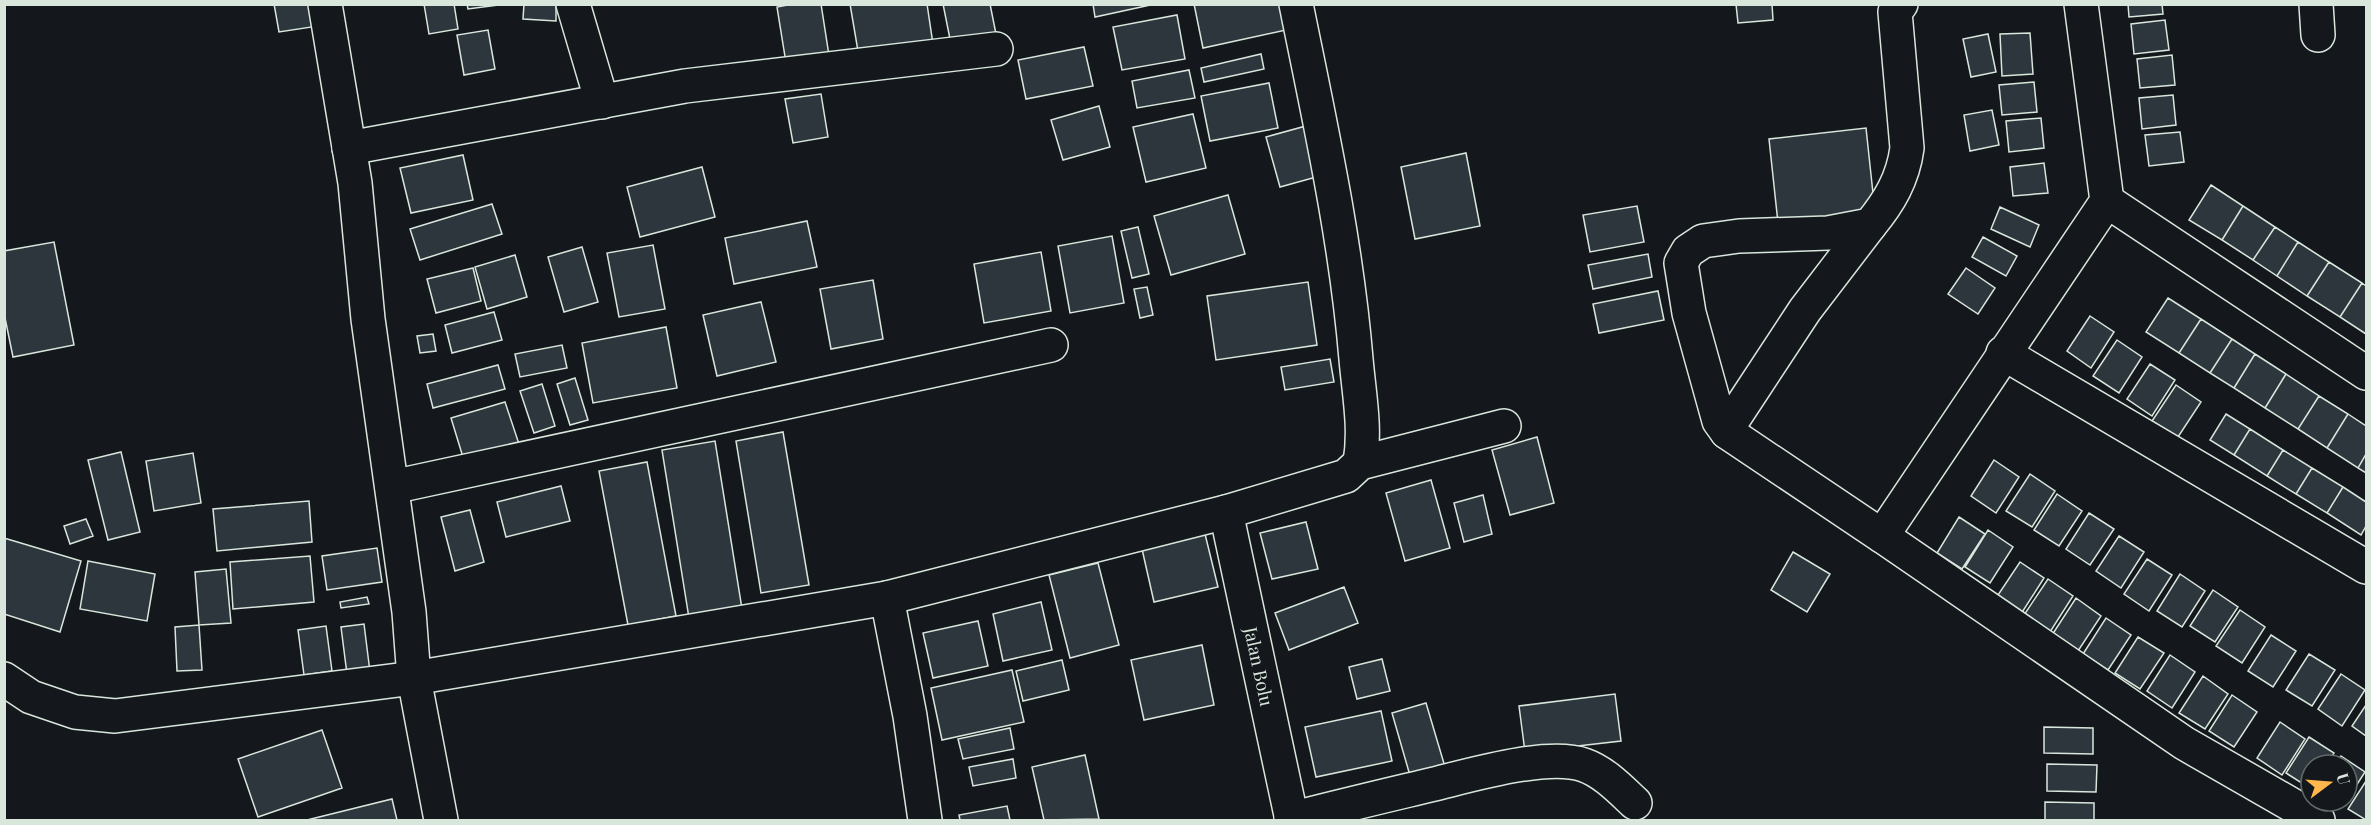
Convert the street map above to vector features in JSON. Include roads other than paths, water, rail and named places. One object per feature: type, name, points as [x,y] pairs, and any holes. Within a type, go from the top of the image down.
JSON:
[{"type":"street","points":[[326,4],[355,183],[368,318],[409,612],[414,678],[441,820]]},
{"type":"street","points":[[573,4],[602,102]]},
{"type":"street","points":[[1296,4],[1337,205],[1353,326],[1364,439],[1360,463]]},
{"type":"street","points":[[1727,432],[1805,310],[1890,201],[1905,167],[1907,148],[1895,12],[1901,4]]},
{"type":"street","points":[[1882,536],[2107,201],[2081,4]]},
{"type":"street","points":[[349,148],[685,86],[996,49]]},
{"type":"street","points":[[2107,201],[2367,373]]},
{"type":"street","points":[[1870,225],[1828,233],[1739,236],[1703,241],[1688,251],[1681,263],[1689,313],[1719,421],[1727,432],[2184,743],[2318,820]]},
{"type":"street","points":[[392,487],[1051,345]]},
{"type":"street","points":[[2003,353],[2367,567]]},
{"type":"street","points":[[4,679],[32,697],[75,712],[115,716],[414,678],[887,598],[1226,512],[1346,476],[1360,463],[1504,426]]},
{"type":"street","name":"Jalan Bolu","points":[[1226,512],[1291,820]]},
{"type":"street","points":[[887,598],[910,716],[925,820]]},
{"type":"street","points":[[1291,820],[1499,769],[1559,762],[1583,765],[1610,780],[1635,803]]}]
